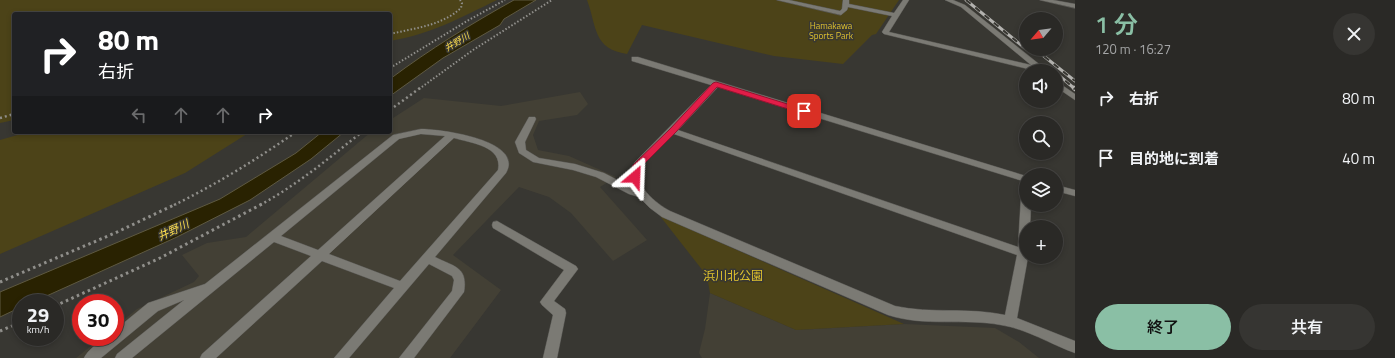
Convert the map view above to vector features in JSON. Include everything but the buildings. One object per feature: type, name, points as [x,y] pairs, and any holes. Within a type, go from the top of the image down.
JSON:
[{"type":"street","points":[[780,0],[841,13],[846,2],[896,15]]},
{"type":"street","points":[[906,0],[885,32],[886,34],[1019,65]]},
{"type":"street","points":[[948,0],[963,6],[1034,64]]},
{"type":"street","points":[[1043,0],[1075,6]]},
{"type":"street","points":[[635,59],[1019,177]]},
{"type":"street","points":[[716,84],[673,131],[636,166],[635,177],[637,186],[650,203],[666,214],[893,311],[926,317],[992,318],[1010,322],[1075,347]]},
{"type":"street","points":[[1063,89],[1075,98]]},
{"type":"street","points":[[532,119],[520,142],[522,151],[536,160],[575,167],[600,175],[644,196]]},
{"type":"street","points":[[122,358],[396,137],[419,131],[432,130],[492,147],[503,157],[505,163],[502,170],[341,358]]},
{"type":"street","points":[[673,131],[1019,252]]},
{"type":"street","points":[[207,358],[452,135]]},
{"type":"street","points":[[1063,190],[1075,193]]},
{"type":"street","points":[[497,225],[572,269],[546,302],[560,313],[550,358]]},
{"type":"street","points":[[272,237],[403,287]]},
{"type":"street","points":[[406,358],[458,292],[460,280],[457,274],[428,258]]},
{"type":"street","points":[[1010,322],[1021,264]]},
{"type":"street","points":[[91,358],[153,308],[213,284]]},
{"type":"path","points":[[392,34],[443,21],[455,15],[461,8],[462,3],[460,0]]},
{"type":"path","points":[[392,67],[467,21],[505,0]]},
{"type":"path","points":[[392,109],[473,50],[552,0]]},
{"type":"path","points":[[0,118],[12,115]]},
{"type":"path","points":[[0,282],[91,244],[207,190],[274,149],[293,134]]},
{"type":"path","points":[[64,302],[160,258],[275,197],[320,166],[360,134]]},
{"type":"path","points":[[0,331],[12,326]]},
{"type":"shaded area","points":[[580,92],[588,104],[577,115],[539,121],[533,135],[538,150],[569,156],[616,177],[600,187],[647,240],[613,261],[571,213],[549,197],[519,187],[453,255],[501,290],[450,358],[76,358],[91,346],[124,346],[124,320],[137,309],[194,282],[199,276],[182,255],[207,243],[246,237],[369,134],[392,134],[392,119],[424,98],[501,106]]},
{"type":"shaded area","points":[[710,293],[796,330],[904,324],[995,328],[1019,342],[1039,358],[702,358],[699,353],[705,329]]},
{"type":"green space","points":[[0,0],[497,0],[432,30],[392,41],[392,12],[12,12],[12,120],[0,123]]},
{"type":"green space","name":"Hamakawa Sports Park","points":[[587,0],[899,0],[876,34],[872,35],[843,64],[774,56],[642,25],[627,54],[616,51],[602,42],[595,28]]},
{"type":"green space","points":[[21,134],[247,134],[185,173],[0,254],[0,140]]},
{"type":"green space","name":"浜川北公園","points":[[660,216],[904,324],[796,330],[710,293],[707,276]]},
{"type":"water","name":"井野川","points":[[514,0],[536,0],[504,19],[500,25],[443,58],[392,95],[392,78],[420,57],[482,18]]},
{"type":"water","name":"井野川","points":[[320,134],[342,134],[311,159],[250,200],[177,237],[51,294],[12,294],[12,311],[0,317],[0,292],[220,199],[296,153]]},
{"type":"railway","points":[[966,0],[1019,43]]},
{"type":"railway","points":[[1044,56],[1075,81]]},
{"type":"railway","points":[[1063,79],[1075,89],[1074,88]]},
{"type":"route","points":[[635,177],[636,166],[673,131],[716,84],[804,111]]}]
